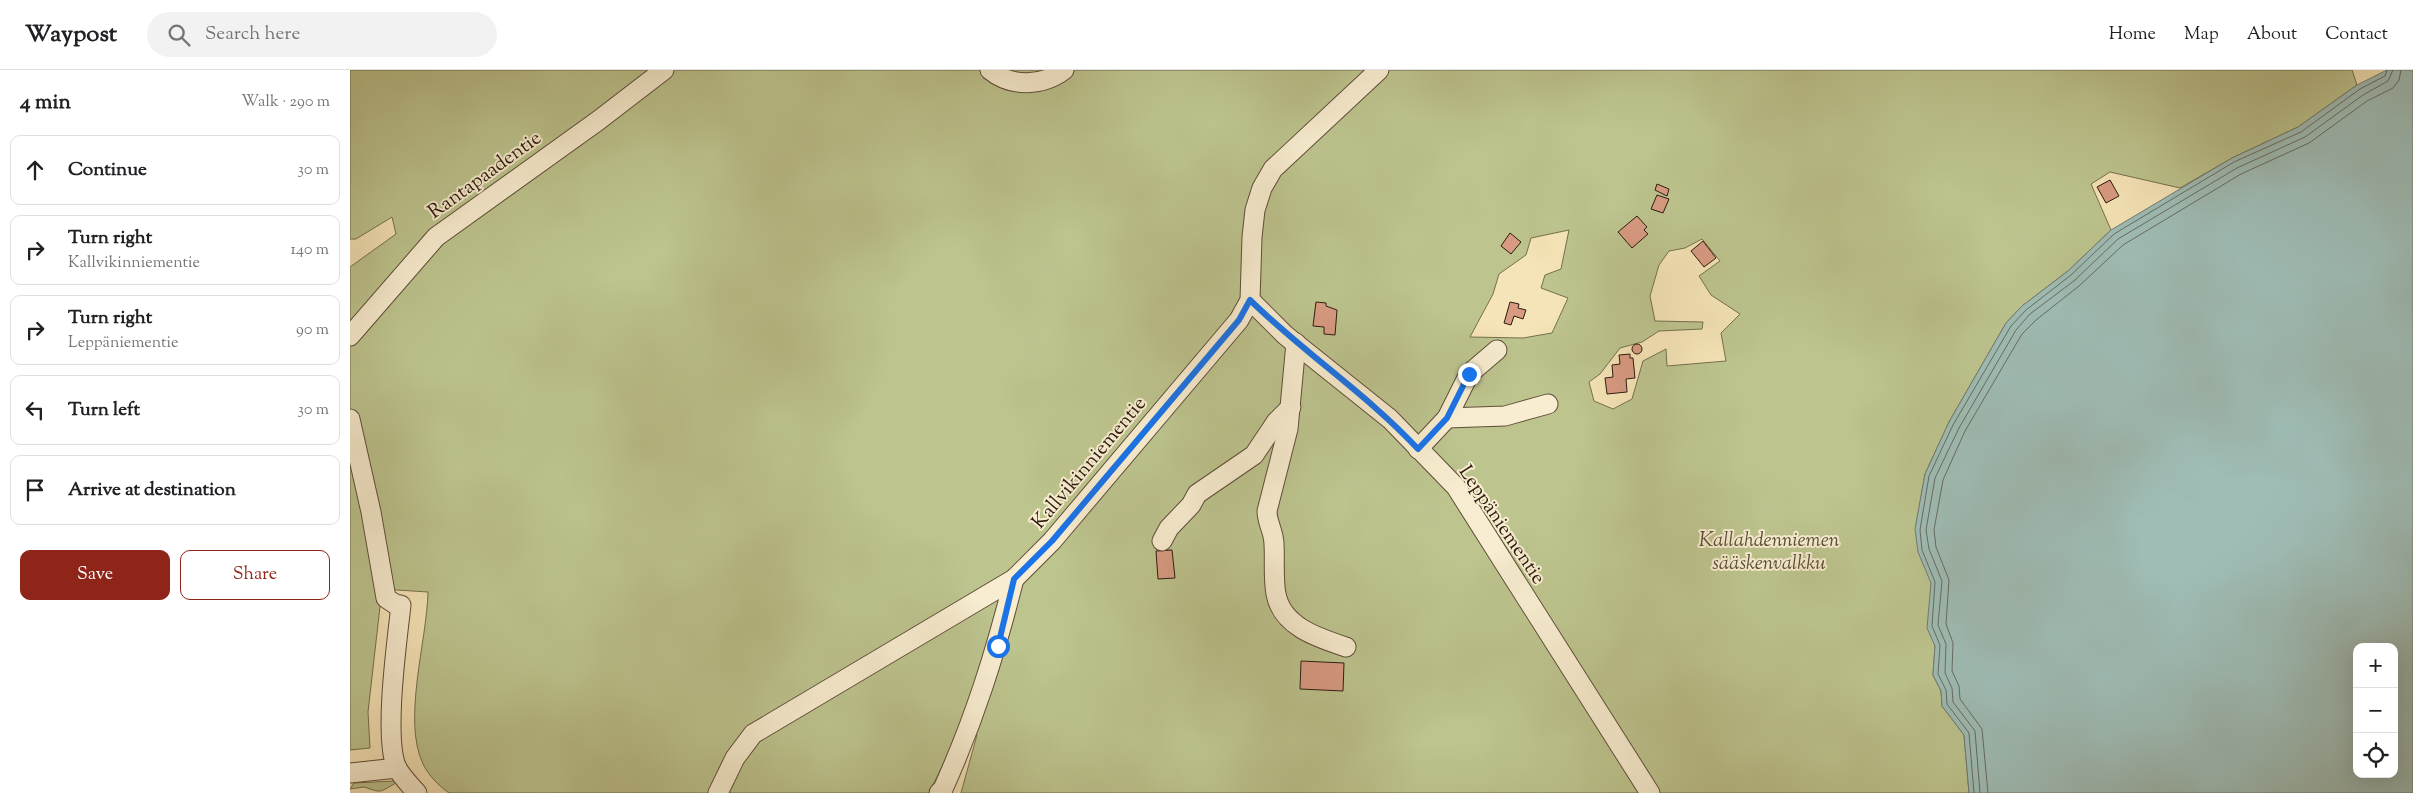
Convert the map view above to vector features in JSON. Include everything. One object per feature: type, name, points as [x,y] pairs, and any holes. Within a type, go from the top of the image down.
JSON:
[{"type":"street","name":"Rantapaadentie","points":[[350,336],[436,237],[599,120],[664,70]]},
{"type":"street","points":[[990,70],[996,75],[1024,83],[1045,82],[1064,70]]},
{"type":"street","name":"Kallvikinniementie","points":[[718,793],[735,758],[753,734],[1014,579],[1059,533],[1239,320],[1250,300],[1255,210],[1262,188],[1273,169],[1379,70]]},
{"type":"street","name":"Leppäniementie","points":[[1250,300],[1296,343],[1390,419],[1456,487],[1650,793]]},
{"type":"street","points":[[1296,343],[1290,407],[1281,460],[1267,511],[1267,520],[1274,539],[1276,595],[1284,614],[1299,627],[1317,637],[1346,647]]},
{"type":"street","points":[[1418,449],[1447,418],[1469,374],[1497,350]]},
{"type":"street","points":[[1447,418],[1505,416],[1548,404]]},
{"type":"street","points":[[1162,541],[1169,528],[1191,506],[1198,494],[1254,455],[1276,422],[1290,407]]},
{"type":"street","points":[[350,419],[390,601],[401,605],[396,650],[392,745],[397,768],[417,793]]},
{"type":"street","points":[[939,793],[956,762],[980,701],[998,646],[1014,579]]},
{"type":"street","points":[[350,773],[397,768]]},
{"type":"green space","name":"Kallahdenniemen sääskenvalkku","points":[[350,70],[2352,70],[2357,85],[2298,127],[2232,158],[2180,188],[2110,172],[2091,184],[2111,230],[2068,271],[2022,306],[2006,323],[1949,422],[1925,474],[1916,525],[1931,577],[1935,646],[1933,675],[1941,691],[1942,706],[1964,735],[1969,793],[961,793],[977,735],[959,732],[929,793],[449,793],[428,772],[417,746],[415,703],[428,592],[382,589],[368,712],[370,748],[350,750],[350,267],[396,234],[392,217],[356,239],[350,239]],"holes":[[[1569,230],[1561,269],[1545,275],[1541,288],[1568,298],[1552,333],[1523,338],[1470,337],[1493,294],[1499,274],[1526,255],[1531,238]],[[1702,239],[1720,261],[1699,276],[1711,295],[1740,314],[1721,333],[1726,361],[1667,366],[1666,349],[1643,361],[1632,399],[1613,409],[1594,401],[1589,382],[1600,374],[1620,348],[1642,342],[1659,331],[1702,329],[1703,322],[1655,321],[1650,296],[1659,265],[1669,251],[1685,248]]]},
{"type":"green space","points":[[395,781],[396,783],[380,791],[364,787],[350,789],[354,783]]},
{"type":"water","points":[[2387,70],[2413,70],[2413,793],[1969,793],[1964,735],[1942,706],[1941,691],[1933,675],[1935,646],[1927,628],[1931,583],[1918,552],[1915,529],[1925,474],[1949,422],[2006,323],[2022,306],[2068,271],[2111,230],[2232,158],[2298,127],[2357,85]]},
{"type":"building","points":[[2110,180],[2119,196],[2106,203],[2097,187]]},
{"type":"building","points":[[1657,184],[1669,189],[1667,196],[1655,190]]},
{"type":"building","points":[[1657,195],[1669,199],[1663,213],[1651,209]]},
{"type":"building","points":[[1637,216],[1647,227],[1644,230],[1648,234],[1632,248],[1618,232]]},
{"type":"building","points":[[1510,233],[1521,242],[1511,254],[1501,246]]},
{"type":"building","points":[[1703,241],[1716,258],[1704,267],[1691,251]]},
{"type":"building","points":[[1316,302],[1326,303],[1326,306],[1337,310],[1335,335],[1324,334],[1324,327],[1313,326]]},
{"type":"building","points":[[1510,302],[1519,304],[1518,308],[1526,310],[1523,319],[1514,316],[1511,325],[1504,323]]},
{"type":"building","points":[[1635,344],[1639,344],[1642,349],[1641,353],[1635,354],[1632,351],[1632,347]]},
{"type":"building","points":[[1630,354],[1630,358],[1633,358],[1635,378],[1626,379],[1627,392],[1607,394],[1605,378],[1613,377],[1612,365],[1620,364],[1619,355]]},
{"type":"building","points":[[1172,550],[1175,578],[1158,579],[1156,551]]},
{"type":"building","points":[[1301,661],[1344,663],[1343,691],[1300,689]]},
{"type":"route","points":[[998,646],[1014,579],[1052,541],[1239,320],[1250,300],[1285,335],[1390,419],[1418,449],[1447,418],[1469,374]]}]
